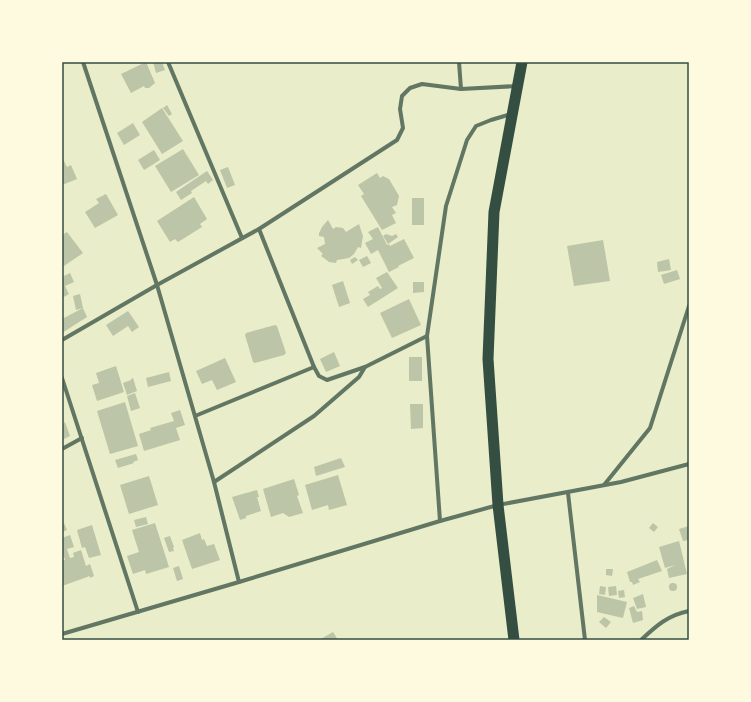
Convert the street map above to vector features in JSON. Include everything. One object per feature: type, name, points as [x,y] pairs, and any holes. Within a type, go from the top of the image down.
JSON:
[{"type":"highway","points":[[514,640],[498,505],[488,358],[494,212],[522,62]]},
{"type":"street","points":[[83,62],[157,285],[196,416],[239,582]]},
{"type":"street","points":[[168,62],[242,238]]},
{"type":"street","points":[[459,62],[462,89]]},
{"type":"street","points":[[62,340],[157,285],[259,229],[397,140],[403,128],[400,109],[402,96],[410,88],[422,84],[462,89],[518,86]]},
{"type":"street","points":[[440,521],[427,336],[446,206],[467,140],[476,126],[512,114]]},
{"type":"street","points":[[259,229],[314,367],[319,376],[327,380],[365,367],[427,336]]},
{"type":"street","points":[[604,486],[650,428],[689,306]]},
{"type":"street","points":[[196,416],[314,367]]},
{"type":"street","points":[[214,482],[314,416],[359,377],[365,367]]},
{"type":"street","points":[[62,378],[138,612]]},
{"type":"street","points":[[62,449],[82,438]]},
{"type":"street","points":[[62,634],[498,505],[604,486],[689,464]]},
{"type":"street","points":[[568,492],[585,640]]},
{"type":"street","points":[[641,640],[658,623],[680,613],[689,611]]},
{"type":"building","points":[[146,62],[155,83],[149,88],[145,88],[144,86],[131,93],[121,74]]},
{"type":"building","points":[[153,62],[162,62],[165,70],[156,73]]},
{"type":"building","points":[[167,105],[172,114],[169,116],[163,108]]},
{"type":"building","points":[[162,108],[183,141],[162,154],[142,122]]},
{"type":"building","points":[[133,123],[140,135],[124,145],[117,133]]},
{"type":"building","points":[[183,149],[199,175],[171,192],[155,166]]},
{"type":"building","points":[[154,150],[160,160],[144,170],[138,160]]},
{"type":"building","points":[[62,157],[67,167],[71,165],[77,179],[62,185]]},
{"type":"building","points":[[228,167],[235,185],[227,188],[220,170]]},
{"type":"building","points":[[207,171],[213,180],[208,184],[206,181],[181,200],[176,192]]},
{"type":"building","points":[[377,173],[380,178],[383,176],[389,179],[399,196],[397,205],[392,207],[396,213],[392,215],[396,223],[382,230],[361,196],[364,194],[358,185]]},
{"type":"building","points":[[106,194],[118,215],[95,228],[85,212],[99,203],[96,199]]},
{"type":"building","points":[[194,197],[207,219],[200,224],[202,227],[178,242],[175,239],[170,242],[157,221]]},
{"type":"building","points":[[412,198],[424,198],[424,225],[412,225]]},
{"type":"building","points":[[328,220],[333,229],[336,227],[343,228],[346,232],[359,224],[363,236],[361,248],[358,247],[354,254],[349,258],[337,260],[336,263],[329,262],[321,256],[323,254],[317,248],[325,244],[324,237],[319,236],[319,233]]},
{"type":"building","points":[[378,227],[387,245],[389,244],[390,246],[404,239],[414,258],[389,272],[378,250],[371,254],[365,243],[373,239],[368,232]]},
{"type":"building","points":[[67,232],[83,253],[64,266],[62,263],[62,235]]},
{"type":"building","points":[[386,234],[392,236],[396,234],[398,237],[388,244],[383,236]]},
{"type":"building","points":[[603,240],[610,281],[574,286],[567,246]]},
{"type":"building","points":[[367,256],[371,263],[363,267],[359,260]]},
{"type":"building","points":[[355,257],[358,260],[352,264],[350,260]]},
{"type":"building","points":[[669,259],[671,270],[658,272],[657,262]]},
{"type":"building","points":[[677,270],[680,279],[664,284],[661,275]]},
{"type":"building","points":[[387,272],[398,288],[368,307],[363,299],[370,295],[368,292],[378,286],[380,289],[382,288],[376,278]]},
{"type":"building","points":[[70,273],[74,282],[65,286],[69,294],[62,298],[62,277]]},
{"type":"building","points":[[343,281],[350,303],[339,307],[332,285]]},
{"type":"building","points":[[413,282],[424,282],[424,292],[413,293]]},
{"type":"building","points":[[80,294],[83,308],[76,310],[73,296]]},
{"type":"building","points":[[409,299],[421,325],[392,338],[380,313]]},
{"type":"building","points":[[83,308],[87,317],[62,333],[62,319]]},
{"type":"building","points":[[128,311],[139,327],[132,332],[128,326],[113,336],[106,325]]},
{"type":"building","points":[[275,325],[277,326],[286,353],[284,355],[255,363],[253,362],[245,335],[246,333]]},
{"type":"building","points":[[334,352],[340,366],[326,372],[320,359]]},
{"type":"building","points":[[409,357],[422,357],[422,381],[409,381]]},
{"type":"building","points":[[225,358],[236,382],[217,390],[212,380],[202,384],[196,371]]},
{"type":"building","points":[[116,366],[124,392],[97,401],[92,385],[99,383],[96,373]]},
{"type":"building","points":[[169,372],[171,381],[148,387],[146,378]]},
{"type":"building","points":[[133,378],[137,391],[127,395],[123,383]]},
{"type":"building","points":[[135,393],[140,408],[131,411],[127,396]]},
{"type":"building","points":[[125,402],[138,446],[110,454],[97,411]]},
{"type":"building","points":[[410,404],[423,404],[423,428],[411,429]]},
{"type":"building","points":[[180,410],[185,425],[176,428],[180,440],[144,451],[139,434],[151,430],[150,428],[174,421],[171,413]]},
{"type":"building","points":[[65,422],[70,436],[62,440],[62,424]]},
{"type":"building","points":[[136,454],[138,460],[133,462],[134,463],[118,468],[115,460]]},
{"type":"building","points":[[341,458],[345,467],[316,476],[314,467]]},
{"type":"building","points":[[338,475],[347,505],[329,510],[328,505],[312,510],[305,485]]},
{"type":"building","points":[[149,476],[158,505],[129,514],[120,485]]},
{"type":"building","points":[[294,479],[299,495],[297,496],[303,513],[289,517],[283,513],[271,517],[263,489]]},
{"type":"building","points":[[257,490],[259,497],[257,497],[261,511],[246,516],[246,518],[240,520],[232,497]]},
{"type":"building","points":[[146,517],[148,524],[136,527],[134,520]]},
{"type":"building","points":[[64,523],[67,530],[62,532],[62,524]]},
{"type":"building","points":[[155,523],[169,567],[146,574],[145,570],[133,574],[127,556],[139,552],[132,530]]},
{"type":"building","points":[[653,523],[658,527],[654,532],[649,528]]},
{"type":"building","points":[[92,525],[101,555],[89,558],[85,547],[82,548],[77,530]]},
{"type":"building","points":[[689,526],[689,540],[683,541],[679,529]]},
{"type":"building","points":[[200,533],[202,540],[204,539],[207,546],[214,544],[220,560],[192,569],[182,540]]},
{"type":"building","points":[[70,535],[74,547],[67,549],[70,558],[74,557],[73,553],[81,550],[86,566],[90,564],[94,576],[62,586],[62,561],[65,560],[62,550],[62,538]]},
{"type":"building","points":[[170,536],[174,551],[169,552],[164,538]]},
{"type":"building","points":[[679,541],[687,574],[669,578],[667,569],[675,565],[665,568],[659,547]]},
{"type":"building","points":[[657,560],[662,571],[638,579],[640,582],[633,585],[632,582],[630,582],[627,572]]},
{"type":"building","points":[[179,566],[183,579],[177,581],[173,568]]},
{"type":"building","points":[[606,569],[613,569],[612,576],[606,575]]},
{"type":"building","points":[[671,583],[675,583],[677,587],[675,591],[671,591],[669,589],[669,585]]},
{"type":"building","points":[[600,586],[606,587],[605,595],[599,594]]},
{"type":"building","points":[[616,586],[617,595],[609,596],[608,587]]},
{"type":"building","points":[[624,590],[625,597],[619,598],[618,591]]},
{"type":"building","points":[[643,594],[646,607],[637,609],[633,598]]},
{"type":"building","points":[[597,595],[627,602],[623,618],[597,612]]},
{"type":"building","points":[[634,606],[637,612],[642,611],[643,620],[633,623],[629,608]]},
{"type":"building","points":[[604,617],[611,622],[606,628],[599,622]]},
{"type":"building","points":[[333,632],[338,640],[319,640]]}]
